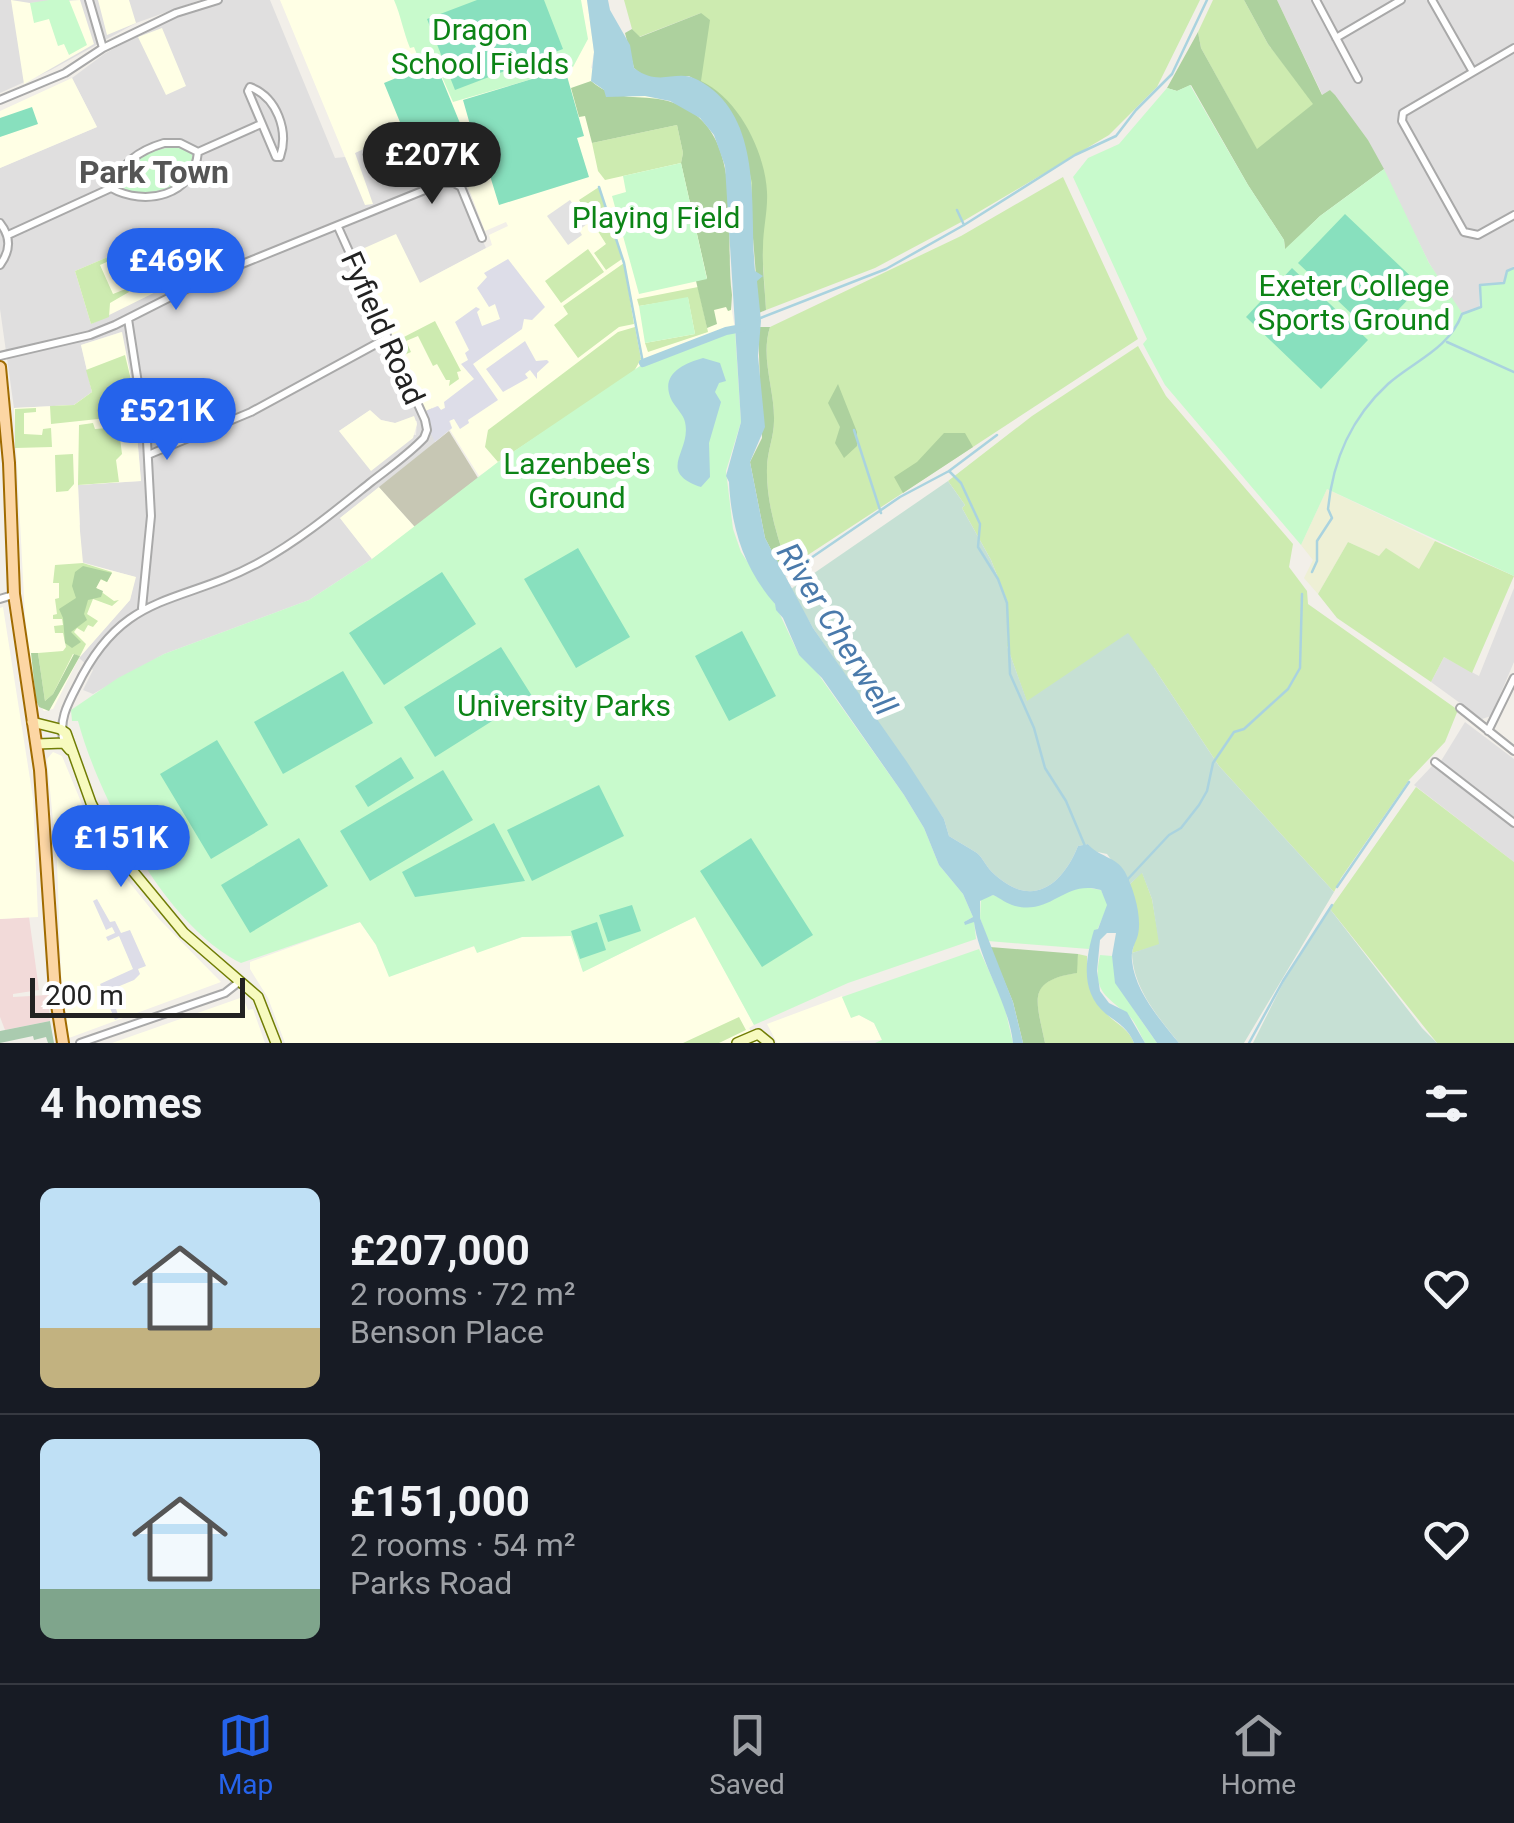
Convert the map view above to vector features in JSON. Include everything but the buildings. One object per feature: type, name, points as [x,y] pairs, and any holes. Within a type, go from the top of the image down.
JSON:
[{"type":"main road","points":[[0,367],[14,594],[37,744],[55,992],[63,1043]]},
{"type":"street","points":[[89,0],[103,48]]},
{"type":"street","points":[[0,100],[66,73],[103,48],[176,13],[218,0]]},
{"type":"street","points":[[1316,0],[1358,79]]},
{"type":"street","points":[[1336,38],[1401,0]]},
{"type":"street","points":[[1432,0],[1473,72]]},
{"type":"street","points":[[1514,48],[1403,113],[1402,122],[1464,232],[1474,236],[1514,215]]},
{"type":"street","points":[[250,87],[266,98],[279,116],[283,136],[280,157],[276,157],[261,124],[248,91],[250,87]]},
{"type":"street","points":[[198,152],[261,124]]},
{"type":"street","points":[[8,235],[111,188],[122,166],[147,148],[180,143],[198,152]]},
{"type":"street","points":[[111,188],[135,199],[169,193],[194,171],[198,152]]},
{"type":"street","points":[[0,356],[90,335],[210,277],[434,186],[454,183],[462,189],[482,238]]},
{"type":"street","points":[[0,222],[8,235],[7,253],[0,265]]},
{"type":"street","name":"Fyfield Road","points":[[142,609],[228,578],[263,560],[422,441],[427,430],[338,227]]},
{"type":"street","points":[[72,752],[64,743],[60,728],[91,657],[114,630],[142,609],[152,516],[148,455],[128,319]]},
{"type":"street","points":[[148,455],[251,412],[387,338]]},
{"type":"street","points":[[0,600],[14,594]]},
{"type":"street","points":[[1488,730],[1514,678]]},
{"type":"street","points":[[1460,708],[1514,750]]},
{"type":"street","points":[[32,722],[60,728],[70,739],[90,803],[113,847],[184,933],[262,1004],[276,1043]]},
{"type":"street","points":[[37,744],[64,743]]},
{"type":"street","points":[[1435,762],[1514,822]]},
{"type":"street","points":[[80,1043],[102,1040],[225,993],[240,982]]},
{"type":"street","points":[[737,1043],[761,1035],[770,1043]]},
{"type":"shaded area","points":[[0,0],[200,0],[136,23],[0,93]]},
{"type":"shaded area","points":[[11,0],[80,0],[94,44],[24,84]]},
{"type":"shaded area","points":[[98,0],[129,0],[136,23],[107,35]]},
{"type":"shaded area","points":[[218,0],[270,0],[335,158],[401,132],[426,189],[442,183],[458,185],[486,248],[420,283],[435,442],[415,527],[379,488],[340,518],[372,559],[309,600],[164,654],[93,694],[83,690],[93,670],[79,658],[130,600],[135,577],[21,545],[80,525],[78,485],[141,481],[133,388],[121,332],[81,345],[92,392],[74,405],[14,408],[0,309],[0,168],[97,127],[72,78],[104,54],[176,13]],"holes":[[[369,411],[381,420],[417,421],[416,435],[339,431]]]},
{"type":"shaded area","points":[[280,0],[587,0],[594,52],[591,68],[701,118],[735,330],[641,368],[479,476],[450,430],[446,407],[441,410],[437,406],[421,413],[351,254],[396,234],[420,283],[492,245],[489,235],[508,226],[506,222],[485,231],[465,179],[425,184],[401,132],[355,153],[373,204],[365,205]]},
{"type":"shaded area","points":[[1277,0],[1514,0],[1514,266],[1507,271],[1504,283],[1479,288],[1479,309],[1462,314],[1453,302],[1429,263],[1368,140],[1330,90],[1323,96]]},
{"type":"shaded area","points":[[162,28],[186,86],[166,95],[138,37]]},
{"type":"shaded area","points":[[72,78],[97,127],[0,168],[0,111]]},
{"type":"shaded area","points":[[570,200],[587,224],[579,230],[582,235],[568,245],[547,216]]},
{"type":"shaded area","points":[[162,234],[180,280],[91,324],[75,271]]},
{"type":"shaded area","points":[[508,259],[545,307],[532,320],[524,319],[522,329],[473,364],[498,400],[460,429],[454,419],[449,421],[452,428],[435,442],[421,413],[438,406],[441,410],[445,408],[444,402],[474,379],[461,364],[468,360],[465,353],[469,350],[455,322],[476,307],[480,309],[477,312],[482,326],[500,319],[495,304],[489,307],[477,288],[487,277],[484,273]]},
{"type":"shaded area","points":[[122,332],[133,388],[141,481],[78,485],[80,531],[83,563],[136,577],[130,600],[79,658],[53,709],[44,711],[36,700],[25,616],[14,408],[74,405],[92,392],[81,345]]},
{"type":"shaded area","points":[[525,341],[536,361],[549,362],[537,373],[537,379],[530,370],[525,374],[528,378],[503,392],[486,369]]},
{"type":"shaded area","points":[[370,410],[381,420],[395,423],[414,416],[417,424],[413,438],[371,471],[339,431]]},
{"type":"shaded area","points":[[449,431],[478,478],[415,527],[379,487]]},
{"type":"shaded area","points":[[948,481],[965,505],[962,508],[991,560],[1008,603],[1007,646],[1027,701],[1128,633],[1219,766],[1334,892],[1244,1043],[1179,1043],[1148,1001],[1133,966],[1132,953],[1159,944],[1152,899],[1142,873],[1129,885],[1107,854],[1093,851],[1088,844],[1078,846],[1063,873],[1043,889],[1019,889],[992,872],[977,853],[949,836],[944,819],[813,628],[791,589]]},
{"type":"shaded area","points":[[379,487],[415,527],[372,559],[340,518]]},
{"type":"shaded area","points":[[1327,489],[1435,541],[1419,570],[1387,549],[1379,556],[1348,542],[1318,594],[1304,578],[1313,560],[1301,545]]},
{"type":"shaded area","points":[[1514,588],[1514,662],[1491,716],[1482,719],[1431,682],[1444,657],[1479,676]]},
{"type":"shaded area","points":[[3,607],[33,798],[38,917],[0,919],[0,608]]},
{"type":"shaded area","points":[[1465,722],[1514,759],[1514,817],[1441,761]]},
{"type":"shaded area","points":[[53,752],[62,756],[86,814],[117,867],[159,919],[221,982],[69,1038],[61,975],[57,862],[47,759]]},
{"type":"shaded area","points":[[1432,766],[1514,828],[1514,862],[1414,785]]},
{"type":"shaded area","points":[[97,899],[121,933],[130,930],[146,966],[138,969],[140,974],[134,980],[110,990],[119,1018],[115,1020],[100,984],[133,969],[119,936],[108,941],[106,937],[115,933],[112,927],[106,930],[93,901]]},
{"type":"shaded area","points":[[1330,909],[1437,1043],[1253,1043],[1284,981]]},
{"type":"shaded area","points":[[696,916],[754,1025],[749,1028],[758,1043],[285,1043],[268,998],[250,969],[250,962],[360,922],[390,976],[475,946],[477,952],[522,937],[571,936],[583,972]]},
{"type":"shaded area","points":[[29,917],[39,990],[13,997],[48,995],[50,1021],[5,1030],[0,1017],[0,919]]},
{"type":"shaded area","points":[[842,996],[851,1017],[859,1015],[874,1023],[882,1040],[777,1043],[767,1024]]},
{"type":"shaded area","points":[[243,997],[248,1010],[253,1009],[265,1043],[112,1043]]},
{"type":"shaded area","points":[[50,1021],[54,1043],[48,1043],[46,1037],[34,1040],[33,1036],[0,1043],[0,1031]]},
{"type":"green space","points":[[69,0],[87,45],[69,55],[64,44],[58,46],[49,19],[34,23],[30,3]]},
{"type":"green space","name":"Dragon School Fields","points":[[394,0],[581,0],[588,39],[573,67],[453,102],[435,61],[417,68],[420,62],[414,47],[410,48]]},
{"type":"green space","points":[[477,0],[544,0],[563,49],[455,90],[427,19]]},
{"type":"green space","points":[[624,0],[1200,0],[1157,87],[1109,135],[875,268],[766,310],[761,233],[701,81],[701,13],[639,37],[632,29]]},
{"type":"green space","points":[[1213,0],[1244,0],[1268,44],[1314,104],[1257,150],[1201,48],[1198,32]]},
{"type":"green space","points":[[1244,0],[1277,0],[1322,95],[1330,90],[1335,95],[1384,169],[1320,216],[1285,250],[1284,240],[1191,85],[1177,91],[1167,88],[1198,32],[1201,48],[1257,149],[1313,104],[1268,44]]},
{"type":"green space","points":[[701,13],[710,20],[701,81],[727,100],[738,113],[755,143],[765,176],[766,310],[759,313],[752,183],[739,127],[713,91],[689,76],[644,77],[634,68],[625,33],[632,29],[640,37]]},
{"type":"green space","points":[[435,62],[475,160],[424,181],[384,83]]},
{"type":"green space","points":[[565,69],[584,136],[577,138],[589,177],[499,205],[487,166],[482,167],[463,100]]},
{"type":"green space","points":[[591,81],[610,93],[668,101],[694,113],[711,132],[722,156],[727,183],[732,295],[731,310],[714,310],[717,324],[707,328],[696,281],[707,278],[681,163],[683,153],[677,125],[592,143],[585,116],[579,117],[571,88]]},
{"type":"green space","name":"Exeter College Sports Ground","points":[[1190,85],[1284,240],[1285,249],[1320,216],[1384,169],[1429,263],[1462,313],[1481,307],[1480,285],[1504,283],[1507,271],[1514,268],[1514,576],[1327,489],[1301,545],[1165,385],[1143,344],[1147,339],[1073,177],[1088,158],[1119,144],[1167,88],[1177,91]]},
{"type":"green space","points":[[32,107],[38,124],[0,137],[0,118]]},
{"type":"green space","points":[[677,125],[683,153],[681,163],[605,180],[598,171],[592,143]]},
{"type":"green space","points":[[167,148],[180,148],[192,154],[191,165],[179,182],[158,191],[124,190],[121,180],[134,162]]},
{"type":"green space","name":"Playing Field","points":[[681,163],[707,279],[639,294],[612,196],[626,192],[623,176]]},
{"type":"green space","points":[[1063,177],[1138,339],[788,568],[773,519],[767,481],[774,421],[767,362],[770,327],[961,236]]},
{"type":"green space","points":[[599,187],[622,259],[606,270],[594,253],[606,244],[589,217],[595,213],[589,203],[583,206],[579,200]]},
{"type":"green space","name":"Exeter College Sports Ground","points":[[1345,214],[1421,286],[1374,335],[1298,263]]},
{"type":"green space","points":[[150,239],[151,242],[100,265],[113,294],[128,288],[129,292],[110,303],[109,317],[91,324],[75,271]]},
{"type":"green space","points":[[588,249],[604,272],[561,303],[545,281]]},
{"type":"green space","points":[[624,263],[634,324],[619,327],[578,358],[554,325],[568,314],[563,306]]},
{"type":"green space","points":[[1292,268],[1368,340],[1321,389],[1246,317]]},
{"type":"green space","points":[[698,287],[708,332],[648,352],[645,343],[695,334],[688,298],[639,306],[637,299]]},
{"type":"green space","points":[[688,297],[695,334],[645,343],[639,306]]},
{"type":"green space","points":[[435,321],[461,371],[457,372],[459,379],[449,386],[450,380],[446,380],[437,364],[433,366],[418,336],[406,341],[411,352],[402,356],[397,345],[400,339]]},
{"type":"green space","points":[[635,327],[641,359],[633,373],[498,462],[485,447],[488,430],[618,332]]},
{"type":"green space","points":[[758,327],[770,327],[767,362],[774,421],[767,481],[773,519],[788,568],[782,571],[765,538],[750,462],[762,438]]},
{"type":"green space","name":"University Parks","points":[[735,330],[741,422],[726,471],[733,529],[741,552],[775,604],[799,655],[811,664],[904,795],[924,828],[939,865],[963,894],[973,917],[964,922],[974,921],[976,939],[848,983],[754,1025],[695,917],[583,972],[571,936],[522,937],[477,953],[474,946],[389,977],[376,945],[360,922],[241,963],[214,945],[187,921],[140,858],[102,787],[78,721],[72,721],[71,710],[118,678],[164,654],[309,600],[372,559],[498,462],[640,366]]},
{"type":"green space","points":[[1138,346],[1166,396],[1293,544],[1289,567],[1307,591],[1308,604],[1458,710],[1445,742],[1409,780],[1334,892],[1219,766],[1154,668],[1027,702],[1007,646],[1008,603],[991,560],[962,508],[965,505],[948,481],[1032,416]]},
{"type":"green space","points":[[125,355],[132,384],[112,389],[117,417],[51,424],[50,406],[74,405],[92,392],[86,370]]},
{"type":"green space","points":[[838,384],[857,432],[857,446],[844,458],[835,443],[840,427],[828,403]]},
{"type":"green space","points":[[36,408],[36,412],[24,413],[24,434],[42,435],[43,429],[51,428],[52,447],[15,448],[15,409]]},
{"type":"green space","points":[[93,423],[95,429],[121,427],[122,454],[116,460],[119,482],[78,485],[79,425]]},
{"type":"green space","points":[[944,433],[965,433],[973,447],[903,493],[894,477],[917,462]]},
{"type":"green space","points":[[73,454],[74,484],[68,491],[56,492],[55,455]]},
{"type":"green space","points":[[1435,541],[1514,576],[1472,673],[1444,657],[1431,682],[1337,618],[1318,594],[1348,542],[1379,556],[1386,548],[1419,569]]},
{"type":"green space","points":[[578,548],[630,637],[576,668],[524,579]]},
{"type":"green space","points":[[83,563],[112,572],[107,582],[100,579],[96,588],[114,601],[119,600],[112,606],[93,599],[87,614],[98,621],[93,627],[88,625],[84,632],[77,628],[74,632],[86,644],[80,656],[73,654],[53,694],[45,701],[38,653],[63,651],[66,647],[63,633],[55,633],[54,626],[63,625],[62,619],[53,619],[57,614],[55,599],[59,598],[59,583],[53,583],[55,565]]},
{"type":"green space","points":[[83,566],[112,573],[107,582],[101,579],[96,588],[103,591],[101,597],[88,600],[84,614],[87,620],[71,632],[81,642],[72,648],[65,643],[59,609],[76,598],[72,586],[75,572]]},
{"type":"green space","points":[[442,572],[476,624],[384,685],[349,633]]},
{"type":"green space","points":[[742,631],[776,696],[729,721],[695,656]]},
{"type":"green space","points":[[501,647],[532,696],[435,757],[404,707]]},
{"type":"green space","points":[[31,653],[38,653],[45,701],[53,694],[74,654],[80,656],[49,711],[39,707],[36,700]]},
{"type":"green space","points":[[343,671],[373,723],[283,774],[254,722]]},
{"type":"green space","points":[[217,740],[268,825],[211,859],[160,774]]},
{"type":"green space","points":[[401,757],[414,778],[368,807],[355,786]]},
{"type":"green space","points":[[443,770],[473,820],[370,881],[340,831]]},
{"type":"green space","points":[[599,785],[624,836],[532,881],[507,830]]},
{"type":"green space","points":[[1416,787],[1514,862],[1514,1043],[1437,1043],[1330,909]]},
{"type":"green space","points":[[494,823],[525,881],[415,897],[402,872]]},
{"type":"green space","points":[[299,838],[328,886],[250,933],[221,885]]},
{"type":"green space","points":[[751,838],[813,935],[762,967],[700,871]]},
{"type":"green space","points":[[1142,872],[1152,899],[1160,945],[1132,953],[1136,919],[1129,885]]},
{"type":"green space","points":[[1079,886],[1101,890],[1108,905],[1089,949],[988,941],[980,918],[981,899],[993,895],[1020,905],[1037,905]]},
{"type":"green space","points":[[632,905],[641,931],[608,942],[599,915]]},
{"type":"green space","points":[[597,922],[606,950],[580,959],[571,931]]},
{"type":"green space","points":[[990,947],[1078,954],[1077,973],[1049,981],[1038,994],[1045,1043],[1023,1043],[1013,1002]]},
{"type":"green space","points":[[979,949],[1004,1004],[1013,1043],[875,1043],[882,1040],[874,1023],[859,1015],[851,1018],[842,997]]},
{"type":"green space","points":[[1078,954],[1087,956],[1090,986],[1100,1006],[1134,1043],[1045,1043],[1038,994],[1049,981],[1076,973]]},
{"type":"green space","points":[[1100,955],[1112,956],[1124,991],[1157,1043],[1145,1043],[1131,1018],[1102,991],[1098,977]]},
{"type":"green space","points":[[739,1017],[746,1030],[719,1043],[683,1043]]},
{"type":"water","points":[[587,0],[608,0],[630,45],[634,68],[652,77],[698,80],[719,96],[734,116],[744,140],[752,193],[755,271],[763,276],[757,281],[761,321],[758,356],[765,427],[750,462],[765,538],[813,628],[907,762],[944,819],[949,836],[977,853],[1006,883],[1031,891],[1043,889],[1063,873],[1078,846],[1088,844],[1121,867],[1132,888],[1138,915],[1139,931],[1132,954],[1134,972],[1150,1005],[1179,1043],[1157,1043],[1115,983],[1112,956],[1116,933],[1107,933],[1100,940],[1100,991],[1109,1003],[1127,1012],[1145,1043],[1134,1043],[1092,996],[1088,986],[1088,953],[1107,905],[1101,890],[1088,888],[1039,906],[1012,905],[993,895],[980,901],[980,918],[1013,1002],[1023,1043],[1013,1043],[974,922],[965,925],[973,917],[963,894],[939,865],[924,828],[904,795],[822,678],[799,655],[783,618],[741,547],[726,476],[741,422],[725,166],[714,135],[700,118],[670,101],[645,96],[606,97],[604,90],[591,81],[594,52]]},
{"type":"water","points":[[703,358],[720,363],[726,381],[719,383],[715,392],[721,402],[709,443],[710,477],[701,487],[680,474],[678,460],[685,422],[672,401],[668,384],[681,367]]},
{"type":"waterway","points":[[758,319],[886,269],[1075,155],[1116,136],[1172,74],[1207,0]]},
{"type":"waterway","points":[[599,187],[624,263],[643,363]]},
{"type":"waterway","points":[[957,210],[964,225]]},
{"type":"waterway","points":[[1312,572],[1317,561],[1317,541],[1332,518],[1328,509],[1334,473],[1354,425],[1388,384],[1449,336],[1462,314],[1481,307],[1480,285],[1504,283],[1507,271],[1514,268]]},
{"type":"waterway","points":[[643,363],[742,328]]},
{"type":"waterway","points":[[1447,342],[1514,372]]},
{"type":"waterway","points":[[854,430],[881,513]]},
{"type":"waterway","name":"River Cherwell","points":[[786,575],[900,497],[949,471],[997,435]]},
{"type":"waterway","points":[[949,471],[961,483],[980,524],[978,547],[998,579],[1007,603],[1010,674],[1034,728],[1045,768],[1066,801],[1085,846]]},
{"type":"waterway","points":[[1126,881],[1199,805],[1207,791],[1213,763],[1234,732],[1244,729],[1288,689],[1300,668],[1302,594]]},
{"type":"waterway","points":[[1337,887],[1409,782]]},
{"type":"waterway","points":[[1249,1043],[1332,905]]},
{"type":"district","name":"Park Town","points":[[154,172]]},
{"type":"park label","name":"Lazenbee's Ground","points":[[577,480]]}]
